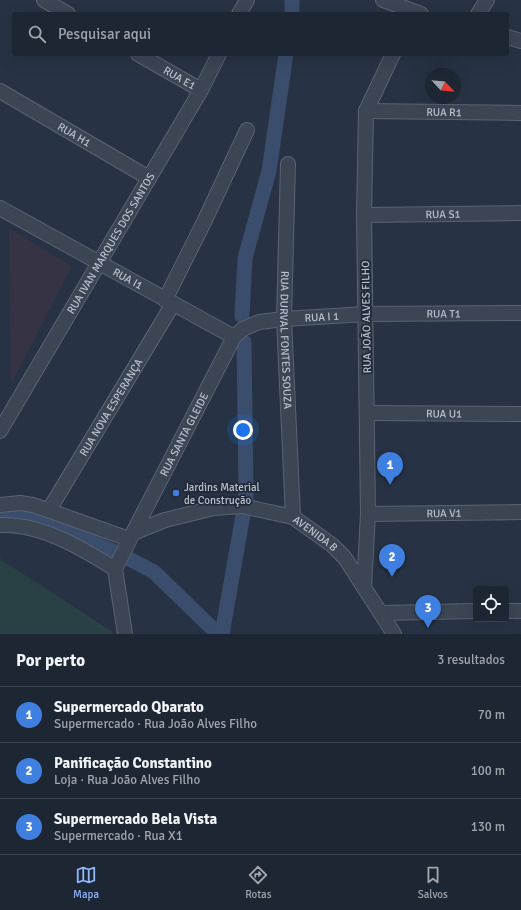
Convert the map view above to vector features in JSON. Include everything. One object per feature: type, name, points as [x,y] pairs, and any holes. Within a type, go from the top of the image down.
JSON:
[{"type":"street","points":[[44,0],[65,12]]},
{"type":"street","points":[[241,12],[247,0]]},
{"type":"street","points":[[383,0],[412,12]]},
{"type":"street","points":[[479,12],[487,0]]},
{"type":"street","points":[[509,38],[521,41]]},
{"type":"street","name":"RUA E1","points":[[142,56],[201,90]]},
{"type":"street","name":"RUA IVAN MARQUES DOS SANTOS","points":[[0,431],[201,90],[218,56]]},
{"type":"street","name":"RUA JOÃO ALVES FILHO","points":[[364,587],[368,514],[368,413],[364,214],[366,111],[391,56]]},
{"type":"street","name":"RUA H1","points":[[0,91],[149,178]]},
{"type":"street","name":"RUA R1","points":[[366,111],[521,113]]},
{"type":"street","name":"RUA NOVA ESPERANÇA","points":[[49,510],[169,302],[247,130]]},
{"type":"street","name":"RUA DURVAL FONTES SOUZA","points":[[288,164],[284,318],[293,517]]},
{"type":"street","name":"RUA I1","points":[[0,208],[169,302],[234,336]]},
{"type":"street","name":"RUA S1","points":[[364,214],[521,213]]},
{"type":"street","name":"RUA T1","points":[[366,314],[521,313]]},
{"type":"street","name":"RUA I 1","points":[[234,336],[243,329],[259,322],[284,318],[366,314]]},
{"type":"street","name":"RUA SANTA GLEIDE","points":[[131,536],[234,336]]},
{"type":"street","name":"RUA U1","points":[[368,413],[521,414]]},
{"type":"street","points":[[0,505],[20,503],[49,510],[131,536],[115,569],[125,634]]},
{"type":"street","name":"AVENIDA B","points":[[131,536],[165,520],[214,508],[242,506],[293,517],[332,545],[345,558],[394,634]]},
{"type":"street","name":"RUA V1","points":[[368,514],[521,512]]},
{"type":"street","points":[[0,525],[25,527],[45,533],[95,556],[115,569]]},
{"type":"street","points":[[509,611],[521,611]]},
{"type":"street","points":[[381,613],[473,612]]},
{"type":"shaded area","points":[[9,228],[72,266],[11,384]]},
{"type":"green space","points":[[0,559],[113,632],[112,634],[0,634]]},
{"type":"waterway","points":[[292,0],[292,12]]},
{"type":"waterway","points":[[242,316],[245,258],[269,171],[286,56]]},
{"type":"waterway","points":[[244,342],[246,498]]},
{"type":"waterway","points":[[0,515],[34,517],[122,555],[154,572],[218,634]]},
{"type":"waterway","points":[[222,634],[243,515]]},
{"type":"place","name":"Supermercado Qbarato","points":[[390,485]]},
{"type":"place","name":"Jardins Material de Construção","points":[[176,493]]},
{"type":"place","name":"Panificação Constantino","points":[[392,577]]},
{"type":"place","name":"Supermercado Bela Vista","points":[[428,628]]}]
